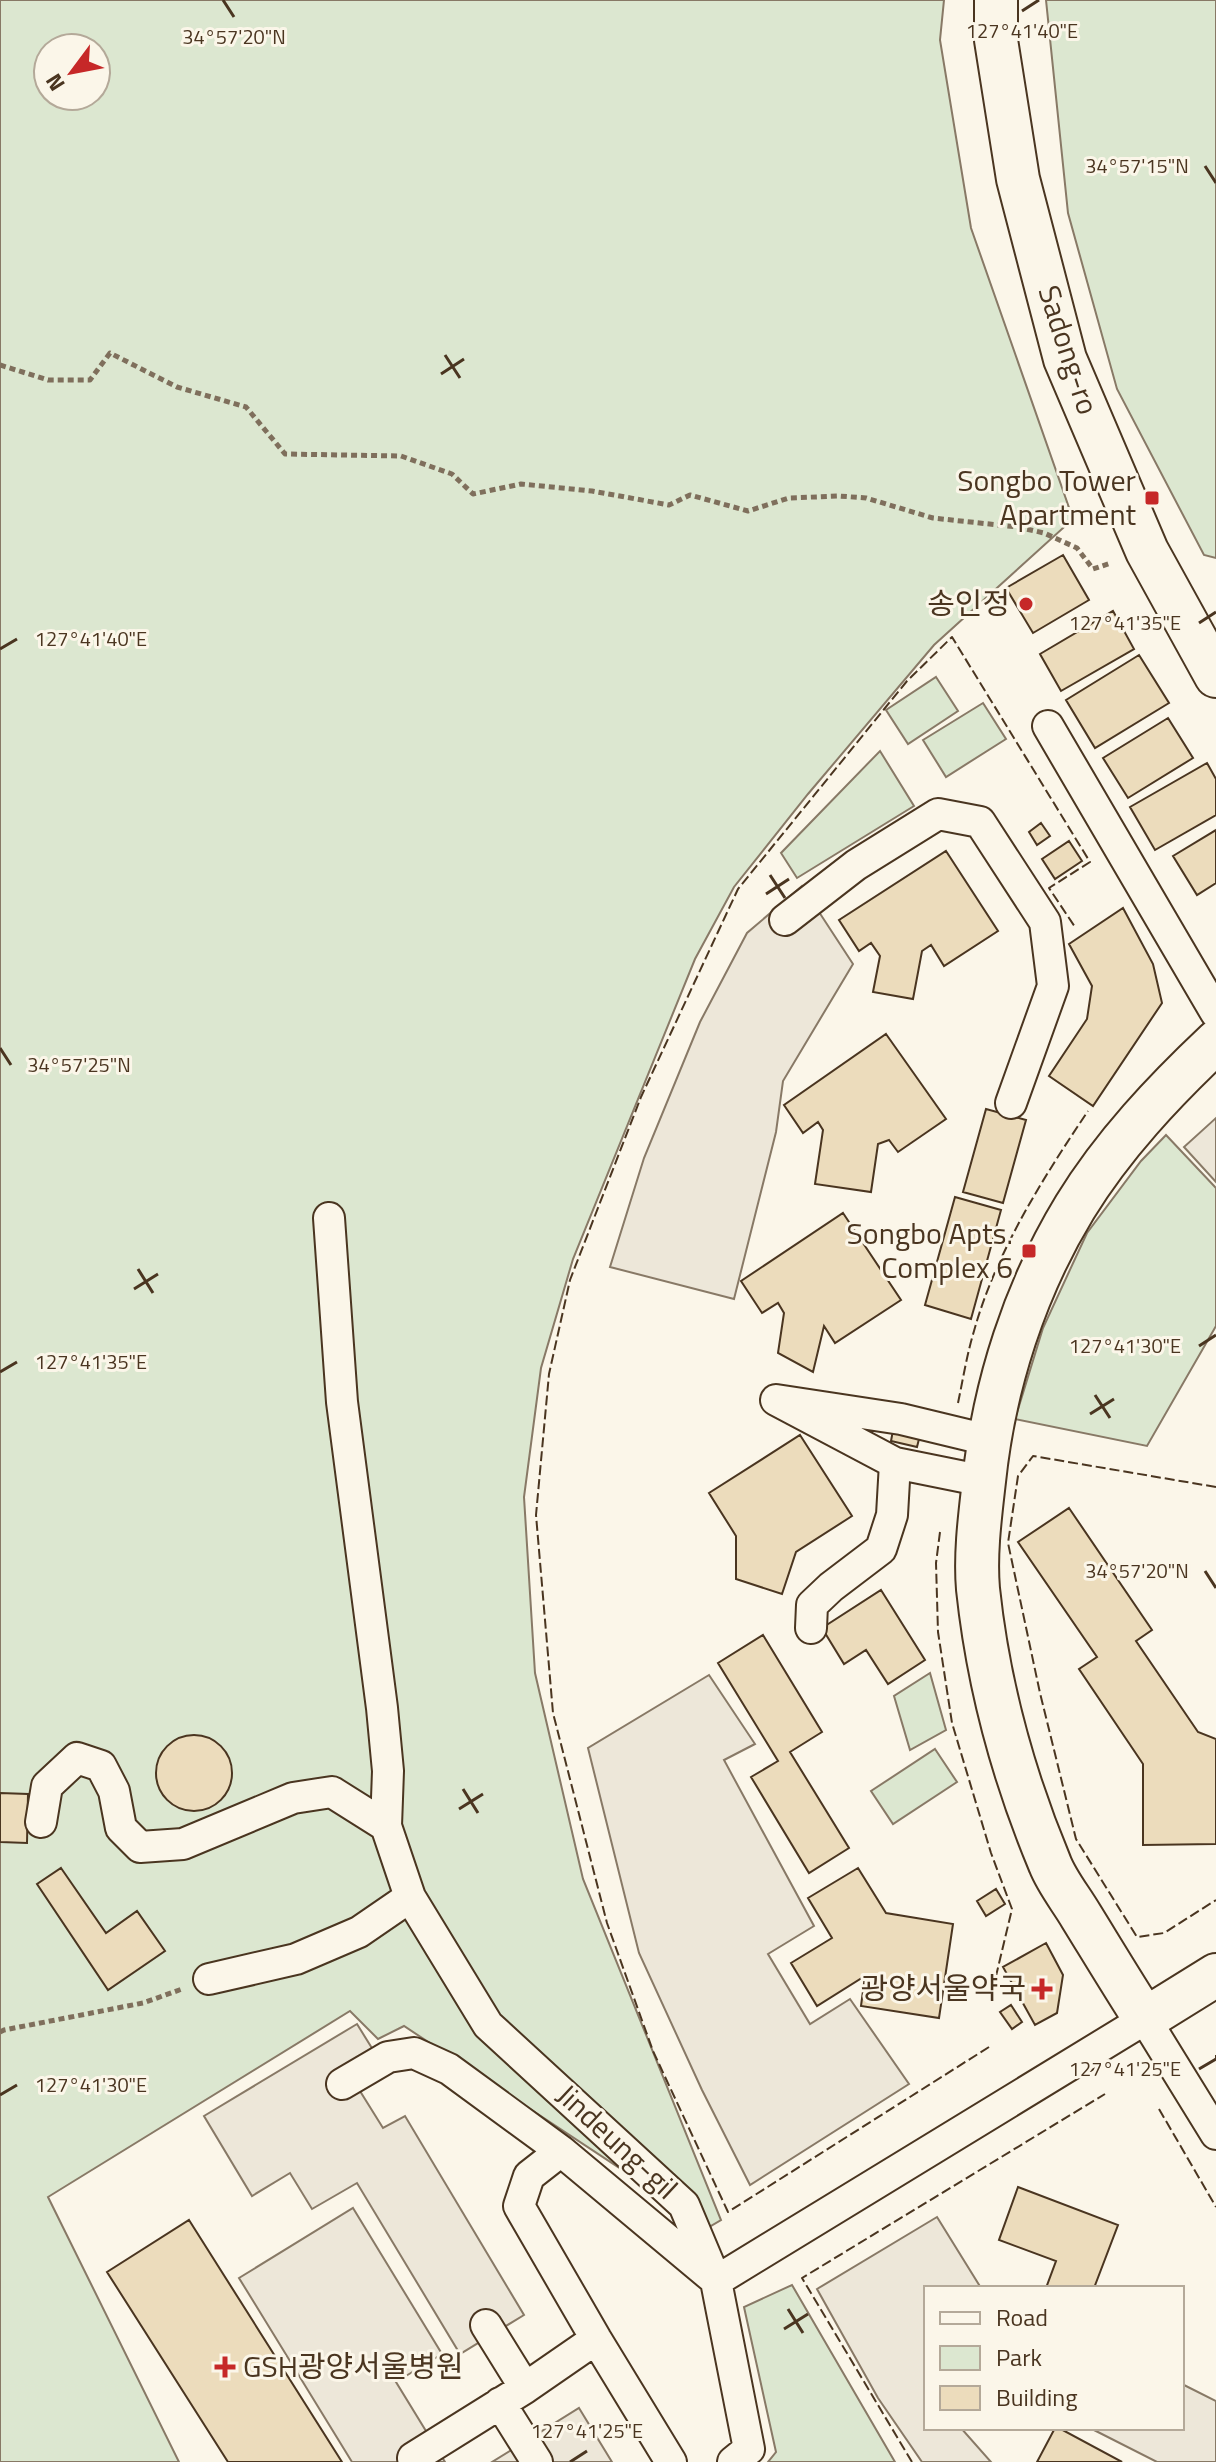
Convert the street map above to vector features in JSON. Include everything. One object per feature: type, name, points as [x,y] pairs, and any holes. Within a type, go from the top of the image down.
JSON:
[{"type":"street","name":"Sadong-ro","points":[[996,0],[996,40],[1018,179],[1065,359],[1147,551],[1210,653]]},
{"type":"street","points":[[1048,726],[1216,1013]]},
{"type":"street","points":[[785,920],[856,865],[938,814],[980,822],[1045,922],[1053,986],[1011,1103]]},
{"type":"street","points":[[1216,1042],[1171,1084],[1122,1142],[1076,1205],[1034,1285],[1012,1351],[986,1461],[978,1587],[992,1677],[1015,1769],[1051,1867],[1216,2134]]},
{"type":"street","points":[[329,1218],[342,1402],[388,1771],[386,1826]]},
{"type":"street","points":[[776,1400],[901,1419],[986,1461],[895,1463],[776,1400]]},
{"type":"street","points":[[811,1628],[812,1605],[881,1549],[892,1515],[895,1463]]},
{"type":"street","points":[[41,1822],[47,1786],[77,1758],[101,1766],[114,1791],[121,1828],[140,1847],[183,1844],[293,1798],[332,1792],[386,1826]]},
{"type":"street","name":"Jindeung-gil","points":[[386,1826],[410,1897],[488,2025],[684,2205],[716,2281],[749,2449],[733,2462]]},
{"type":"street","points":[[209,1979],[296,1959],[359,1932],[410,1897]]},
{"type":"street","points":[[342,2084],[388,2057],[414,2053],[449,2069],[561,2151],[716,2281],[1216,1975]]},
{"type":"street","points":[[561,2151],[529,2176],[519,2206],[671,2462]]},
{"type":"street","points":[[486,2325],[537,2462]]},
{"type":"street","points":[[413,2458],[596,2339]]},
{"type":"path","points":[[0,365],[48,380],[90,380],[110,353],[177,387],[246,407],[285,454],[401,456],[452,474],[473,494],[521,484],[592,491],[669,505],[690,495],[748,511],[789,498],[866,498],[933,518],[1044,533],[1077,548],[1093,569],[1147,551]]},
{"type":"path","points":[[0,2032],[143,2003],[209,1979]]},
{"type":"green space","points":[[0,0],[944,0],[940,40],[971,228],[1073,519],[934,645],[734,887],[695,959],[573,1259],[541,1368],[524,1497],[535,1673],[583,1879],[721,2220],[709,2227],[404,2026],[378,2039],[350,2011],[48,2197],[179,2462],[0,2462]]},
{"type":"green space","points":[[1046,0],[1216,0],[1216,558],[1204,555],[1117,389],[1068,213]]},
{"type":"green space","points":[[936,677],[958,711],[908,744],[886,710]]},
{"type":"green space","points":[[983,703],[1006,739],[946,777],[923,740]]},
{"type":"green space","points":[[880,751],[914,806],[797,878],[781,853]]},
{"type":"green space","points":[[1166,1135],[1216,1188],[1216,1326],[1147,1446],[1015,1419],[1043,1328],[1087,1233],[1141,1161]]},
{"type":"green space","points":[[930,1673],[946,1730],[910,1750],[894,1696]]},
{"type":"green space","points":[[935,1749],[957,1782],[893,1824],[871,1791]]},
{"type":"green space","points":[[792,2285],[895,2462],[768,2462],[776,2452],[744,2307]]},
{"type":"shaded area","points":[[802,886],[853,964],[783,1081],[776,1132],[734,1299],[610,1267],[644,1158],[700,1022],[747,933]]},
{"type":"shaded area","points":[[1216,1118],[1216,1182],[1184,1147]]},
{"type":"shaded area","points":[[709,1675],[755,1744],[724,1760],[814,1926],[768,1954],[810,2024],[850,1999],[909,2084],[750,2185],[639,1953],[588,1748]]},
{"type":"shaded area","points":[[357,2024],[383,2066],[355,2083],[383,2128],[405,2116],[524,2315],[460,2354],[357,2183],[312,2209],[290,2173],[252,2196],[204,2116]]},
{"type":"shaded area","points":[[353,2208],[442,2354],[396,2382],[445,2462],[352,2462],[239,2278]]},
{"type":"shaded area","points":[[937,2217],[980,2286],[924,2286],[924,2430],[963,2430],[991,2462],[922,2462],[878,2398],[817,2289]]},
{"type":"shaded area","points":[[1184,2385],[1216,2401],[1216,2462],[1157,2462],[1094,2430],[1184,2430]]},
{"type":"shaded area","points":[[579,2408],[612,2462],[492,2462]]},
{"type":"building","points":[[1063,555],[1089,600],[1033,633],[1006,588]]},
{"type":"building","points":[[1113,611],[1134,649],[1061,691],[1040,654]]},
{"type":"building","points":[[1139,655],[1169,703],[1095,748],[1066,700]]},
{"type":"building","points":[[1168,718],[1193,758],[1128,798],[1103,758]]},
{"type":"building","points":[[1207,763],[1216,779],[1216,815],[1155,850],[1130,807]]},
{"type":"building","points":[[1041,823],[1050,836],[1037,845],[1029,832]]},
{"type":"building","points":[[1216,830],[1216,883],[1197,895],[1173,856]]},
{"type":"building","points":[[1069,841],[1082,861],[1055,879],[1042,859]]},
{"type":"building","points":[[946,851],[998,931],[944,966],[931,945],[922,951],[913,999],[873,992],[880,956],[871,943],[859,951],[839,920]]},
{"type":"building","points":[[1123,908],[1153,964],[1162,1003],[1093,1106],[1049,1076],[1087,1019],[1092,986],[1069,944]]},
{"type":"building","points":[[886,1034],[946,1119],[898,1152],[889,1140],[878,1144],[871,1192],[815,1184],[823,1130],[818,1122],[803,1133],[784,1105]]},
{"type":"building","points":[[986,1109],[1026,1120],[1003,1203],[963,1192]]},
{"type":"building","points":[[955,1197],[1001,1210],[971,1319],[925,1305]]},
{"type":"building","points":[[843,1213],[901,1300],[835,1343],[824,1326],[813,1372],[778,1353],[784,1313],[778,1303],[762,1313],[741,1281]]},
{"type":"building","points":[[894,1425],[921,1431],[917,1447],[891,1441]]},
{"type":"building","points":[[800,1435],[852,1516],[796,1552],[782,1594],[736,1579],[736,1536],[709,1493]]},
{"type":"building","points":[[1069,1508],[1152,1630],[1136,1641],[1198,1732],[1216,1739],[1216,1844],[1143,1845],[1143,1764],[1079,1669],[1097,1657],[1018,1542]]},
{"type":"building","points":[[881,1590],[925,1660],[888,1684],[866,1650],[844,1664],[822,1628]]},
{"type":"building","points":[[763,1635],[822,1732],[790,1752],[849,1848],[809,1873],[751,1777],[778,1761],[718,1663]]},
{"type":"building","points":[[194,1735],[209,1738],[221,1746],[229,1758],[232,1773],[229,1788],[221,1800],[209,1808],[194,1811],[179,1808],[167,1800],[159,1788],[156,1773],[159,1758],[167,1746],[179,1738]]},
{"type":"building","points":[[0,1793],[28,1794],[27,1843],[0,1842]]},
{"type":"building","points":[[61,1868],[106,1933],[137,1911],[165,1951],[108,1990],[37,1884]]},
{"type":"building","points":[[858,1868],[886,1913],[953,1924],[939,2018],[861,2006],[865,1976],[817,2006],[791,1963],[832,1938],[808,1898]]},
{"type":"building","points":[[996,1889],[1005,1904],[986,1916],[977,1901]]},
{"type":"building","points":[[1046,1943],[1063,1975],[1057,2013],[1035,2025],[1003,1967]]},
{"type":"building","points":[[1011,2005],[1022,2022],[1012,2029],[1000,2012]]},
{"type":"building","points":[[1018,2187],[1118,2225],[1095,2286],[1047,2286],[1056,2261],[999,2240]]},
{"type":"building","name":"GSH광양서울병원","points":[[189,2220],[342,2462],[228,2462],[107,2272]]},
{"type":"building","points":[[1054,2430],[1063,2430],[1122,2462],[1037,2462]]},
{"type":"fence","points":[[989,2047],[728,2212],[653,2051],[607,1923],[553,1713],[536,1515],[549,1374],[570,1280],[641,1097],[738,889],[907,681],[952,637],[1090,862],[1049,888],[1075,927]]},
{"type":"fence","points":[[958,1403],[972,1340],[995,1273],[1022,1216],[1088,1111]]},
{"type":"fence","points":[[1216,1487],[1033,1456],[1018,1476],[1008,1543],[1076,1839],[1137,1937],[1164,1933],[1216,1900]]},
{"type":"fence","points":[[940,1532],[936,1563],[938,1632],[952,1723],[991,1853],[1012,1909],[996,1976]]},
{"type":"fence","points":[[912,2462],[802,2278],[1105,2094]]},
{"type":"fence","points":[[1159,2109],[1216,2207]]},
{"type":"place","name":"Songbo Tower Apartment","points":[[1152,498]]},
{"type":"place","name":"송인정","points":[[1026,604]]},
{"type":"place","name":"Songbo Apts. Complex 6","points":[[1029,1251]]},
{"type":"place","name":"광양서울약국","points":[[1042,1989]]},
{"type":"place","name":"GSH광양서울병원","points":[[225,2367]]}]
